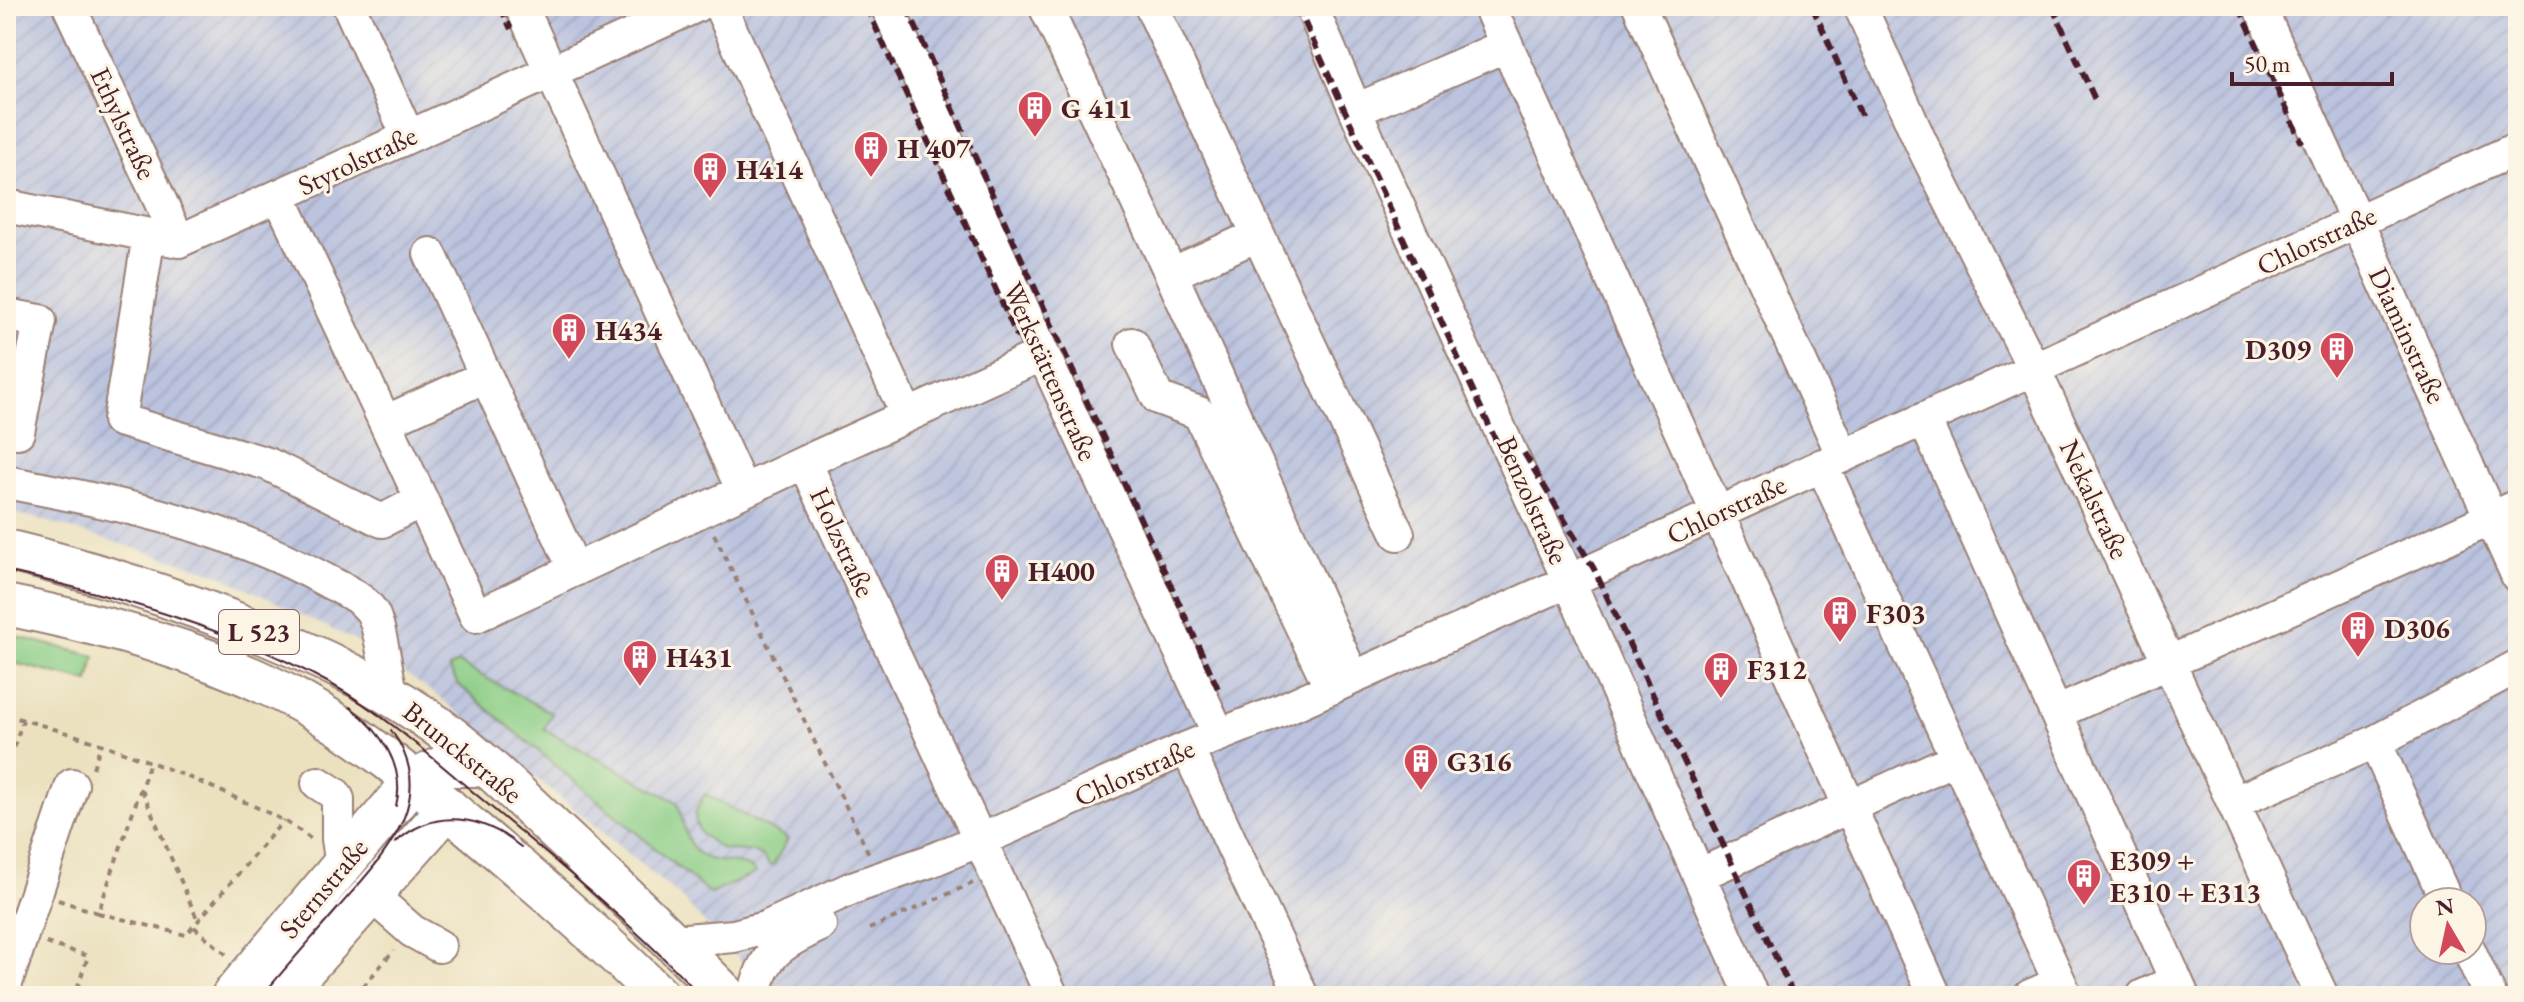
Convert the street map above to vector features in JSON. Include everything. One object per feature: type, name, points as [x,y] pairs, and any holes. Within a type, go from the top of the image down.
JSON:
[{"type":"main road","name":"Brunckstraße","points":[[6,550],[84,569],[160,593],[286,643],[392,695],[452,736],[487,766],[727,996]]},
{"type":"main road","name":"Brunckstraße","points":[[6,605],[68,617],[230,668],[297,700],[347,729],[414,780],[555,897],[659,996]]},
{"type":"main road","points":[[414,780],[443,766],[487,766]]},
{"type":"main road","name":"Sternstraße","points":[[232,996],[414,780]]},
{"type":"main road","name":"Sternstraße","points":[[281,996],[448,808]]},
{"type":"street","name":"Ethylstraße","points":[[69,6],[164,238]]},
{"type":"street","points":[[349,6],[408,136]]},
{"type":"street","points":[[521,6],[743,491]]},
{"type":"street","name":"Styrolstraße","points":[[164,238],[279,196],[696,6]]},
{"type":"street","points":[[720,6],[907,415]]},
{"type":"street","name":"Werkstättenstraße","points":[[887,6],[1219,735]]},
{"type":"street","points":[[1045,6],[1171,274],[1342,683]]},
{"type":"street","points":[[1151,6],[1398,534]]},
{"type":"street","name":"Benzolstraße","points":[[1311,6],[1752,996]]},
{"type":"street","points":[[1489,6],[1935,996]]},
{"type":"street","points":[[1639,6],[1957,758],[2063,989],[2030,996]]},
{"type":"street","name":"Nekalstraße","points":[[1860,6],[1921,143],[2034,369],[2322,996]]},
{"type":"street","name":"Diaminstraße","points":[[2259,6],[2356,221],[2505,512],[2518,577]]},
{"type":"street","points":[[1356,110],[1507,45]]},
{"type":"street","name":"Chlorstraße","points":[[867,894],[930,861],[1342,683],[2518,148]]},
{"type":"street","points":[[6,206],[164,238],[119,420],[268,464],[382,521],[422,500],[279,196]]},
{"type":"street","points":[[1171,274],[1258,235]]},
{"type":"street","points":[[430,254],[575,570]]},
{"type":"street","points":[[6,315],[40,321],[18,432]]},
{"type":"street","points":[[1132,344],[1158,398],[1199,413],[1342,683]]},
{"type":"street","points":[[805,462],[1043,354]]},
{"type":"street","points":[[385,422],[486,376]]},
{"type":"street","points":[[1924,419],[2179,989],[2143,996]]},
{"type":"street","name":"Holzstraße","points":[[422,500],[476,616],[805,462],[1052,996]]},
{"type":"street","points":[[6,482],[153,512],[221,532],[295,563],[365,603],[374,615],[392,695]]},
{"type":"street","points":[[6,496],[41,488]]},
{"type":"street","points":[[2056,713],[2505,512]]},
{"type":"street","points":[[2235,802],[2375,742],[2518,666]]},
{"type":"street","points":[[2375,742],[2440,886]]},
{"type":"street","points":[[1187,748],[1302,996]]},
{"type":"street","points":[[1699,875],[1957,758]]},
{"type":"street","points":[[318,783],[329,788],[338,799],[342,866]]},
{"type":"street","points":[[6,983],[72,785]]},
{"type":"street","points":[[370,894],[425,938]]},
{"type":"street","points":[[673,941],[734,936],[867,894]]},
{"type":"street","points":[[755,996],[764,962],[783,944],[867,894]]},
{"type":"street","points":[[673,941],[703,949],[742,990],[741,996]]},
{"type":"street","points":[[2476,966],[2490,996]]},
{"type":"path","points":[[702,510],[867,894],[996,872]]},
{"type":"path","points":[[6,715],[76,734],[195,779],[296,826],[342,866]]},
{"type":"path","points":[[6,770],[23,720]]},
{"type":"path","points":[[6,748],[15,743]]},
{"type":"path","points":[[98,913],[150,762]]},
{"type":"path","points":[[141,788],[198,921]]},
{"type":"path","points":[[36,892],[98,913],[186,935],[284,820]]},
{"type":"path","points":[[194,926],[217,945]]},
{"type":"path","points":[[22,935],[88,956],[78,986]]},
{"type":"path","points":[[355,996],[425,938]]},
{"type":"shaded area","points":[[6,6],[2518,6],[2518,996],[775,996],[678,895],[438,696],[364,645],[216,573],[32,517],[6,513]]},
{"type":"green space","points":[[6,634],[95,656],[89,682],[6,661]]},
{"type":"green space","points":[[458,663],[552,713],[544,729],[677,802],[687,838],[701,855],[716,861],[742,864],[756,873],[710,894],[458,684],[449,668]]},
{"type":"green space","points":[[705,794],[788,839],[773,865],[770,866],[763,857],[753,852],[722,849],[701,834],[695,813]]},
{"type":"tram line","points":[[6,571],[90,591],[173,616],[254,647],[331,684],[411,740],[568,872],[649,944],[701,996]]},
{"type":"tram line","points":[[350,707],[371,727],[388,750],[397,777],[396,806]]},
{"type":"tram line","points":[[262,996],[373,868],[401,825],[409,803],[411,780],[405,755],[391,730]]},
{"type":"tram line","points":[[395,843],[426,824],[459,820],[491,828],[521,847]]},
{"type":"railway","points":[[500,6],[511,29]]},
{"type":"railway","points":[[866,6],[1018,338]]},
{"type":"railway","points":[[906,6],[1220,693]]},
{"type":"railway","points":[[1297,6],[1508,467]]},
{"type":"railway","points":[[1812,6],[1863,119]]},
{"type":"railway","points":[[2052,6],[2097,104]]},
{"type":"railway","points":[[2239,6],[2302,143]]},
{"type":"railway","points":[[1524,453],[1594,569],[1794,996]]},
{"type":"place","name":"G 411","points":[[1035,139]]},
{"type":"place","name":"H 407","points":[[871,179]]},
{"type":"place","name":"H414","points":[[710,200]]},
{"type":"place","name":"H434","points":[[569,361]]},
{"type":"place","name":"D309","points":[[2337,380]]},
{"type":"place","name":"H400","points":[[1002,602]]},
{"type":"place","name":"F303","points":[[1840,644]]},
{"type":"place","name":"D306","points":[[2358,659]]},
{"type":"place","name":"H431","points":[[640,688]]},
{"type":"place","name":"F312","points":[[1721,700]]},
{"type":"place","name":"G316","points":[[1421,792]]},
{"type":"place","name":"E309 + E310 + E313","points":[[2084,907]]}]
